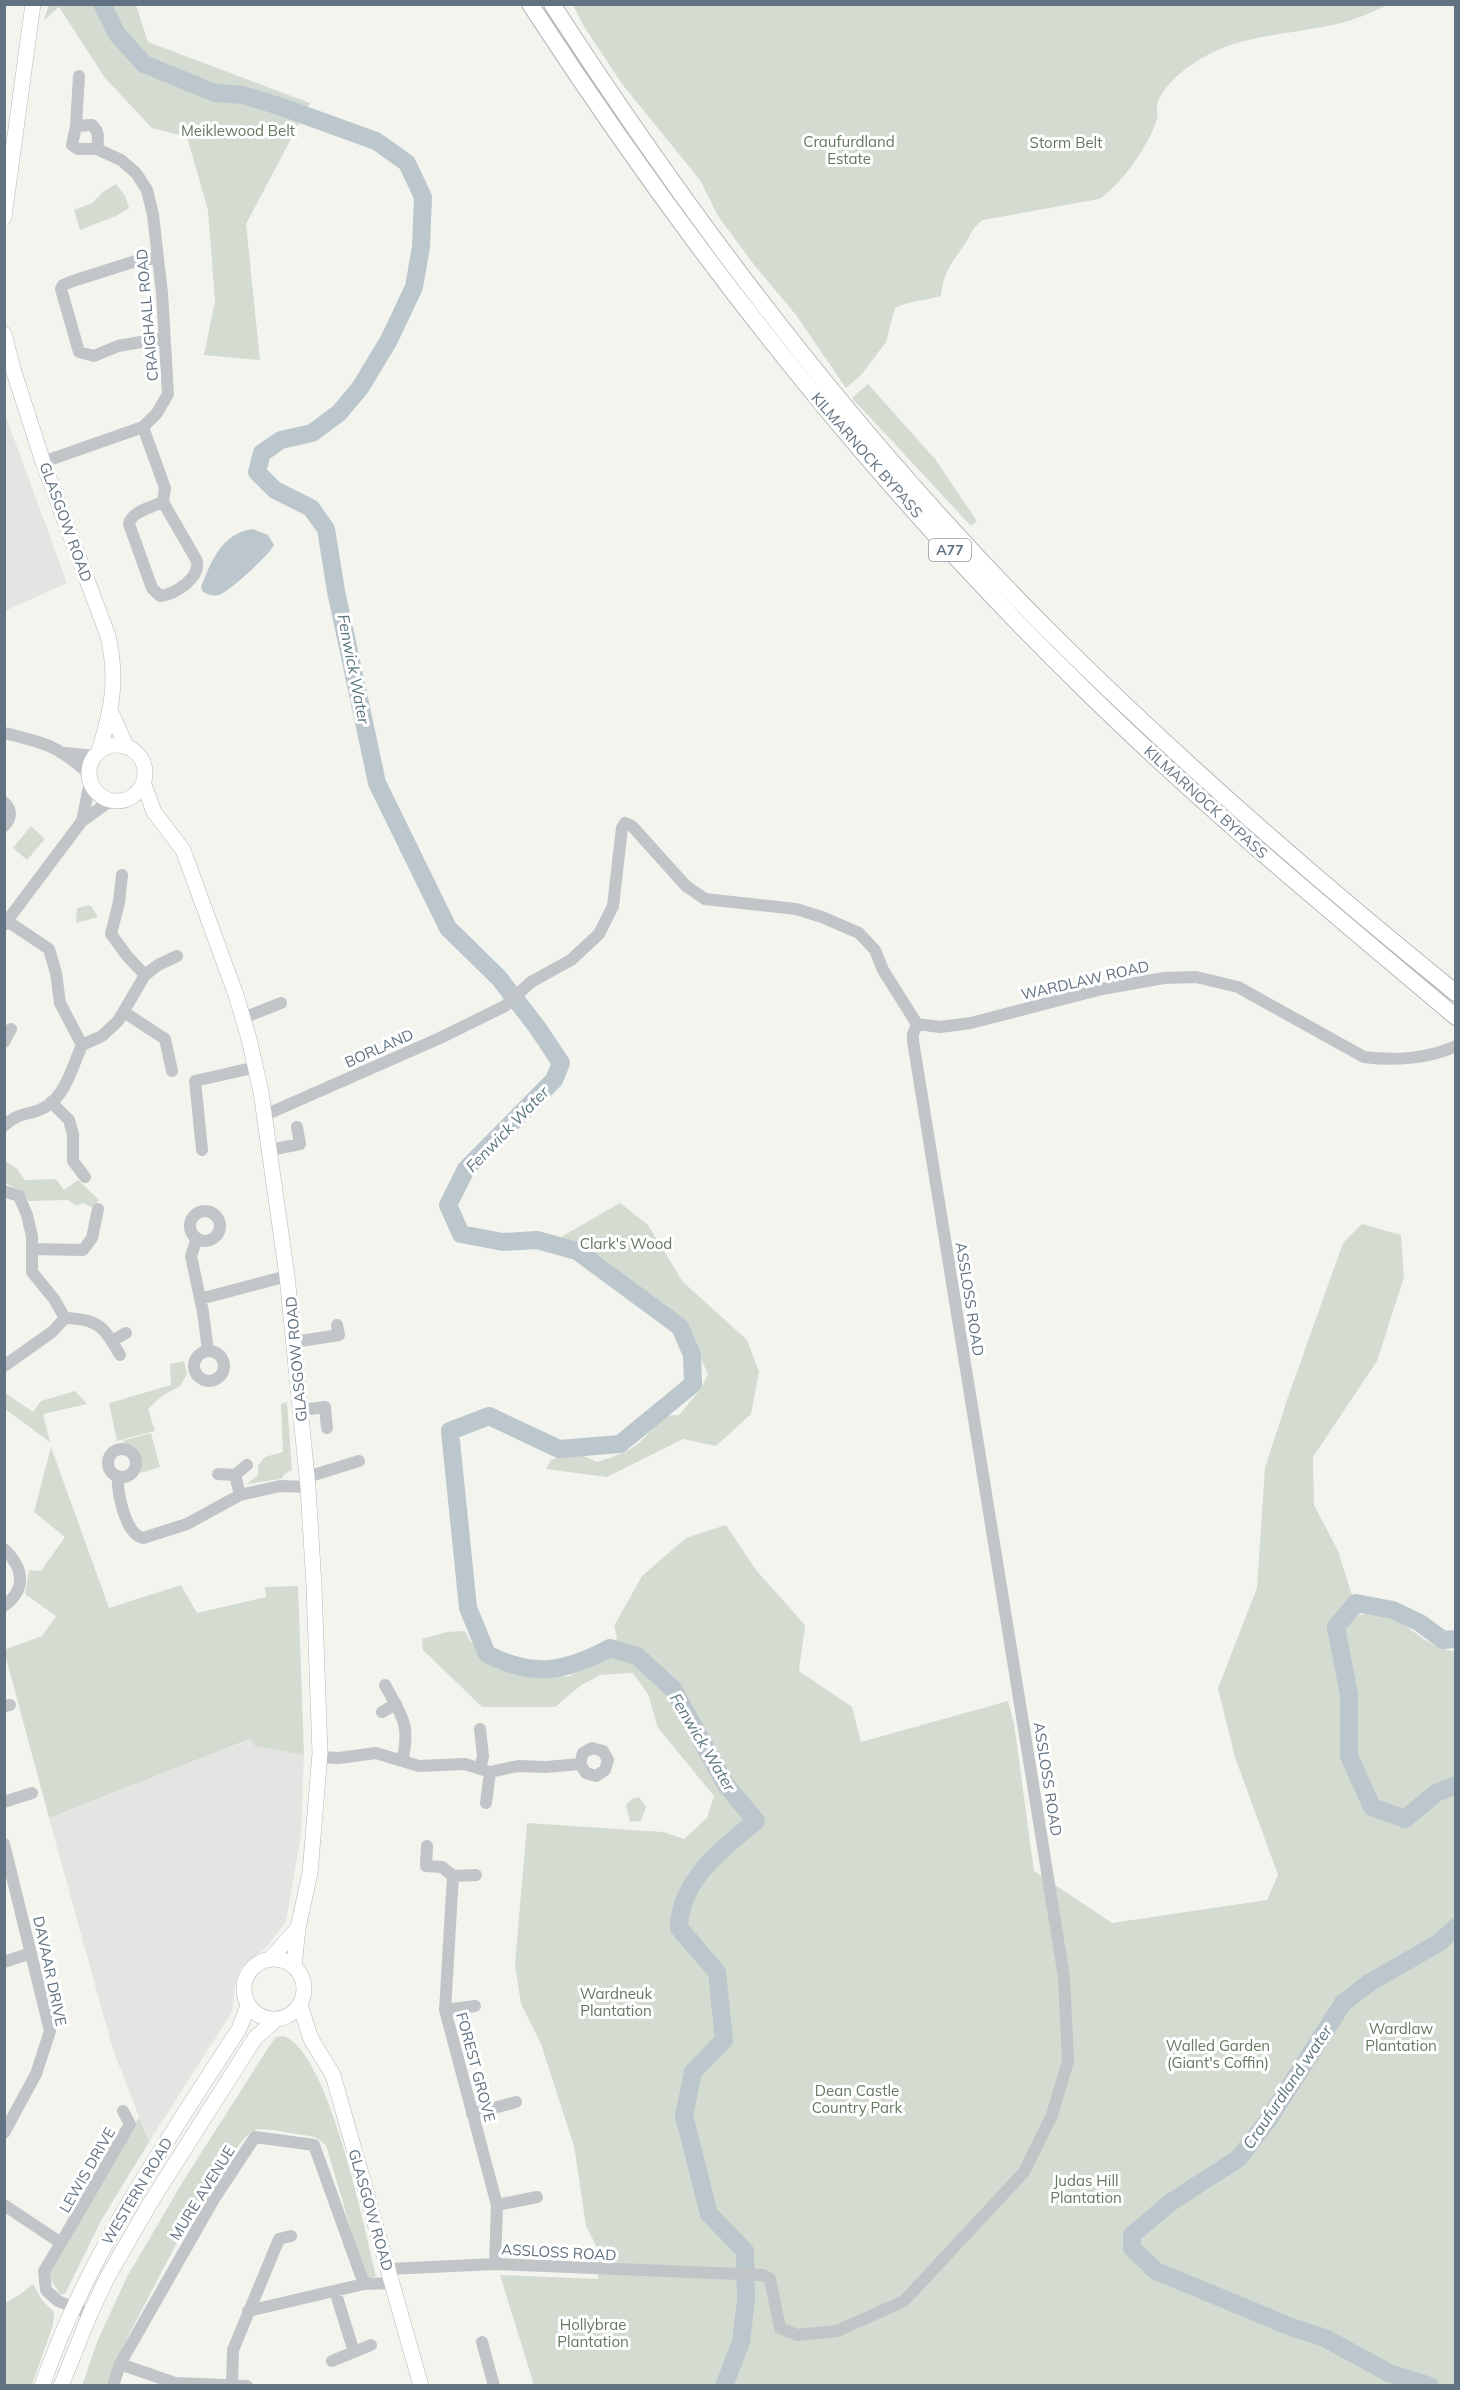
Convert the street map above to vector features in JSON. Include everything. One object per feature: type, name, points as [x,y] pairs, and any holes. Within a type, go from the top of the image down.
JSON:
[{"type":"highway","name":"A77","points":[[519,4],[546,29]]},
{"type":"highway","name":"KILMARNOCK BYPASS","points":[[530,4],[640,167],[726,283],[834,419],[966,568],[1086,691],[1184,785],[1455,1017]]},
{"type":"highway","name":"KILMARNOCK BYPASS","points":[[552,4],[617,104],[705,228],[822,379],[934,509],[1045,627],[1163,741],[1283,848],[1455,993]]},
{"type":"main road","points":[[4,217],[7,175],[33,4]]},
{"type":"main road","name":"GLASGOW ROAD","points":[[4,334],[43,462],[108,636],[114,662],[111,712],[97,753]]},
{"type":"main road","name":"GLASGOW ROAD","points":[[111,712],[126,746]]},
{"type":"main road","points":[[117,744],[137,752],[144,762],[146,773],[144,784],[138,794],[127,800],[110,801],[96,792],[89,778],[91,762],[97,753],[117,744]]},
{"type":"main road","name":"GLASGOW ROAD","points":[[144,784],[154,812],[183,850],[243,1018],[256,1067],[265,1115],[287,1276],[307,1482],[314,1586],[320,1757],[310,1873],[298,1928],[294,1966]]},
{"type":"main road","name":"GLASGOW ROAD","points":[[127,800],[154,812]]},
{"type":"main road","name":"GLASGOW ROAD","points":[[271,1958],[298,1928]]},
{"type":"main road","points":[[271,1958],[294,1966],[300,1973],[304,1989],[300,2005],[282,2018],[264,2018],[248,2006],[244,1994],[244,1983],[248,1973],[254,1965],[271,1958]]},
{"type":"main road","name":"GLASGOW ROAD","points":[[300,2005],[311,2039],[333,2075],[421,2385]]},
{"type":"main road","name":"WESTERN ROAD","points":[[42,2385],[73,2306],[100,2251],[239,2029],[248,2006]]},
{"type":"main road","name":"GLASGOW ROAD","points":[[282,2018],[311,2039]]},
{"type":"main road","name":"WESTERN ROAD","points":[[61,2385],[90,2314],[130,2239],[200,2123],[255,2038],[282,2018]]},
{"type":"street","points":[[79,76],[76,126],[92,125],[96,129],[97,149]]},
{"type":"street","name":"CRAIGHALL ROAD","points":[[43,462],[142,427],[158,412],[168,394],[162,293],[153,215],[147,190],[136,173],[121,160],[97,149],[78,149],[72,145],[76,126]]},
{"type":"street","points":[[157,258],[139,260],[73,280],[63,285],[61,289],[79,352],[86,356],[94,356],[118,346],[164,338]]},
{"type":"street","points":[[142,427],[165,488],[163,502],[197,561],[198,568],[194,576],[172,594],[160,596],[152,588],[129,524],[130,519],[136,514],[163,502]]},
{"type":"street","points":[[4,733],[44,742],[66,753],[89,778],[82,821]]},
{"type":"street","points":[[66,753],[97,753]]},
{"type":"street","points":[[82,1045],[60,1003],[56,973],[49,949],[6,923],[82,821],[110,801]]},
{"type":"street","points":[[4,802],[10,812],[10,818],[4,826]]},
{"type":"street","name":"BORLAND","points":[[265,1115],[440,1038],[505,1006],[531,982],[571,960],[599,934],[613,906],[622,828],[625,823],[639,833],[686,886],[705,899],[796,909],[859,933],[875,950],[883,970],[917,1024]]},
{"type":"street","points":[[122,875],[119,902],[111,934],[128,957],[146,975]]},
{"type":"street","points":[[4,1126],[12,1117],[46,1107],[60,1094],[82,1045],[102,1036],[118,1021],[146,975],[158,965],[177,956]]},
{"type":"street","name":"WARDLAW ROAD","points":[[917,1024],[940,1027],[971,1023],[1102,989],[1184,976],[1209,979],[1238,987],[1364,1057],[1411,1057],[1427,1055],[1455,1046]]},
{"type":"street","points":[[243,1018],[281,1003]]},
{"type":"street","points":[[124,1012],[165,1039],[172,1071]]},
{"type":"street","name":"ASSLOSS ROAD","points":[[248,2311],[390,2276],[495,2264],[763,2275],[770,2279],[780,2328],[797,2335],[837,2331],[904,2301],[1024,2172],[1052,2115],[1068,2061],[1064,1977],[913,1041],[917,1024]]},
{"type":"street","points":[[202,1150],[195,1081],[256,1067]]},
{"type":"street","points":[[51,1102],[69,1120],[73,1134],[72,1161],[85,1177]]},
{"type":"street","points":[[270,1150],[300,1144],[297,1127]]},
{"type":"street","points":[[4,1191],[19,1196],[27,1215],[32,1249],[32,1272],[54,1299],[65,1318]]},
{"type":"street","points":[[32,1249],[83,1250],[92,1238],[98,1209]]},
{"type":"street","points":[[197,1238],[191,1256],[208,1352]]},
{"type":"street","points":[[200,1299],[287,1276]]},
{"type":"street","points":[[65,1318],[92,1321],[107,1331],[120,1355]]},
{"type":"street","points":[[4,1366],[52,1332],[65,1318]]},
{"type":"street","points":[[294,1342],[339,1335],[337,1325]]},
{"type":"street","points":[[112,1341],[126,1333]]},
{"type":"street","points":[[301,1410],[325,1407],[327,1428]]},
{"type":"street","points":[[118,1476],[117,1494],[132,1531],[136,1536],[143,1538],[187,1524],[240,1495],[307,1482],[359,1461]]},
{"type":"street","points":[[218,1474],[235,1475],[247,1465]]},
{"type":"street","points":[[235,1475],[240,1495]]},
{"type":"street","points":[[4,1549],[15,1559],[21,1577],[15,1598],[4,1606]]},
{"type":"street","points":[[385,1685],[404,1719],[407,1735],[402,1761]]},
{"type":"street","points":[[382,1712],[396,1704]]},
{"type":"street","points":[[480,1729],[486,1803]]},
{"type":"street","points":[[320,1757],[339,1758],[376,1753],[419,1766],[465,1764],[485,1770],[518,1766],[546,1767],[580,1764]]},
{"type":"street","points":[[4,1802],[32,1793]]},
{"type":"street","name":"DAVAAR DRIVE","points":[[4,1844],[50,2031],[36,2074],[4,2133]]},
{"type":"street","points":[[427,1846],[426,1866],[442,1867],[453,1876],[476,1875]]},
{"type":"street","name":"FOREST GROVE","points":[[453,1876],[445,2010],[498,2205],[495,2264]]},
{"type":"street","points":[[4,1962],[31,1953]]},
{"type":"street","points":[[445,2010],[475,2006]]},
{"type":"street","points":[[472,2114],[516,2102]]},
{"type":"street","name":"LEWIS DRIVE","points":[[61,2243],[130,2124],[123,2111]]},
{"type":"street","name":"MURE AVENUE","points":[[113,2385],[120,2364],[214,2199],[255,2137],[314,2145],[364,2284]]},
{"type":"street","points":[[498,2205],[537,2197]]},
{"type":"street","points":[[4,2205],[61,2243],[44,2271],[46,2290],[58,2301],[90,2314]]},
{"type":"street","points":[[232,2385],[233,2350],[248,2311],[279,2239],[291,2236]]},
{"type":"street","points":[[335,2291],[354,2352]]},
{"type":"street","points":[[482,2342],[494,2385]]},
{"type":"street","points":[[332,2361],[371,2345]]},
{"type":"street","points":[[120,2364],[175,2383],[247,2385]]},
{"type":"shaded area","points":[[5,414],[67,583],[4,611]]},
{"type":"shaded area","points":[[253,529],[268,535],[274,545],[271,550],[227,591],[216,595],[203,592],[201,587],[219,550],[233,536]]},
{"type":"shaded area","points":[[251,1739],[256,1746],[304,1755],[301,1836],[286,1922],[265,1949],[240,1969],[232,2012],[149,2142],[113,2050],[49,1818]]},
{"type":"green space","name":"Meiklewood Belt","points":[[49,5],[136,5],[148,42],[310,103],[246,224],[260,360],[204,355],[215,301],[208,210],[187,137],[152,128],[105,78],[59,7],[44,20]]},
{"type":"green space","name":"Craufurdland Estate","points":[[573,5],[1388,5],[1344,22],[1237,43],[1200,59],[1178,75],[1163,92],[1157,105],[1157,119],[1148,140],[1134,163],[1108,193],[1099,199],[983,220],[973,230],[948,269],[941,296],[906,303],[895,308],[886,342],[862,374],[846,388],[796,315],[755,266],[718,216],[700,180],[622,84],[583,25]]},
{"type":"green space","points":[[116,184],[125,196],[129,208],[116,216],[80,230],[74,210],[92,203]]},
{"type":"green space","points":[[868,384],[935,459],[977,521],[971,526],[852,398]]},
{"type":"green space","points":[[31,826],[45,839],[27,860],[13,848]]},
{"type":"green space","points":[[90,905],[98,917],[76,923],[77,908]]},
{"type":"green space","points":[[4,1160],[17,1169],[25,1180],[56,1179],[64,1190],[78,1180],[99,1200],[92,1207],[83,1203],[77,1206],[68,1200],[29,1201],[19,1190],[5,1183]]},
{"type":"green space","name":"Clark's Wood","points":[[620,1203],[648,1225],[683,1282],[747,1340],[759,1372],[751,1414],[716,1446],[683,1439],[607,1477],[546,1469],[551,1460],[575,1452],[597,1462],[635,1446],[663,1416],[679,1415],[700,1390],[708,1374],[688,1331],[663,1303],[623,1279],[588,1249],[561,1237]]},
{"type":"green space","name":"Dean Castle Country Park","points":[[1362,1224],[1401,1235],[1404,1277],[1377,1361],[1313,1457],[1314,1505],[1338,1551],[1360,1615],[1387,1616],[1431,1644],[1455,1651],[1455,2385],[534,2385],[500,2275],[598,2279],[600,2253],[586,2226],[574,2146],[541,2044],[521,2004],[515,1965],[527,1823],[663,1832],[684,1839],[707,1818],[714,1796],[658,1728],[648,1694],[633,1673],[600,1675],[580,1686],[555,1707],[482,1707],[423,1650],[422,1639],[447,1632],[465,1631],[470,1641],[497,1669],[540,1677],[570,1676],[591,1664],[612,1657],[617,1637],[614,1626],[642,1576],[686,1538],[726,1525],[756,1570],[805,1625],[799,1671],[852,1707],[861,1742],[1008,1701],[1014,1724],[1034,1871],[1112,1923],[1267,1900],[1278,1875],[1235,1757],[1218,1688],[1257,1588],[1265,1468],[1343,1243]]},
{"type":"green space","points":[[184,1361],[187,1374],[180,1386],[162,1396],[148,1409],[155,1431],[117,1441],[109,1403],[171,1385],[170,1364]]},
{"type":"green space","points":[[75,1391],[87,1404],[43,1414],[50,1442],[5,1409],[5,1393],[33,1412],[41,1401]]},
{"type":"green space","points":[[287,1402],[292,1470],[281,1479],[247,1484],[258,1475],[258,1466],[265,1457],[283,1452],[281,1404]]},
{"type":"green space","points":[[151,1433],[160,1467],[140,1473],[140,1455],[122,1441]]},
{"type":"green space","points":[[51,1447],[109,1608],[181,1585],[197,1613],[266,1597],[265,1587],[298,1586],[304,1755],[255,1746],[250,1739],[49,1818],[4,1650],[42,1636],[56,1616],[25,1594],[29,1570],[41,1571],[65,1537],[34,1512]]},
{"type":"green space","points":[[639,1797],[646,1807],[641,1821],[630,1822],[626,1805],[633,1798]]},
{"type":"green space","points":[[283,2036],[299,2048],[315,2072],[329,2105],[354,2183],[376,2276],[369,2279],[364,2274],[326,2145],[315,2137],[258,2129],[242,2141],[213,2181],[184,2229],[124,2344],[107,2385],[82,2386],[97,2342],[127,2277],[182,2183],[270,2045],[276,2037]]},
{"type":"green space","points":[[139,2117],[149,2142],[102,2219],[65,2294],[60,2294],[51,2280],[50,2271]]},
{"type":"green space","points":[[33,2284],[42,2300],[54,2312],[53,2325],[32,2385],[5,2385],[5,2303]]},
{"type":"waterway","name":"Fenwick Water","points":[[102,4],[117,34],[144,64],[215,93],[243,95],[376,141],[407,163],[423,197],[421,247],[414,287],[389,340],[360,388],[339,413],[312,433],[281,440],[262,453],[257,472],[275,490],[311,508],[326,529],[336,591],[377,783],[448,928],[499,978],[537,1027],[561,1063],[554,1080],[466,1169],[448,1205],[461,1234],[503,1242],[537,1240],[577,1251],[680,1327],[692,1355],[693,1384],[620,1444],[559,1449],[489,1416],[450,1431],[468,1608],[487,1654],[519,1667],[534,1669],[563,1667],[610,1648],[637,1656],[673,1689],[726,1785],[756,1821],[717,1855],[695,1880],[681,1911],[679,1928],[717,1972],[724,2040],[693,2072],[684,2116],[709,2214],[745,2251],[746,2300],[741,2342],[724,2386]]},
{"type":"waterway","name":"Craufurdland water","points":[[1456,1639],[1443,1640],[1420,1623],[1393,1610],[1356,1603],[1336,1627],[1349,1695],[1349,1756],[1372,1807],[1405,1819],[1436,1793],[1456,1785]]},
{"type":"waterway","name":"Craufurdland water","points":[[1430,2386],[1389,2373],[1325,2338],[1291,2327],[1156,2271],[1132,2248],[1132,2235],[1171,2202],[1239,2158],[1269,2119],[1343,2003],[1369,1983],[1440,1942],[1456,1927]]},
{"type":"park label","name":"Storm Belt","points":[[1066,142]]},
{"type":"park label","name":"Wardneuk Plantation","points":[[616,2002]]},
{"type":"park label","name":"Wardlaw Plantation","points":[[1401,2036]]},
{"type":"park label","name":"Walled Garden (Giant's Coffin)","points":[[1218,2054]]},
{"type":"park label","name":"Judas Hill Plantation","points":[[1086,2188]]},
{"type":"park label","name":"Hollybrae Plantation","points":[[593,2332]]}]
